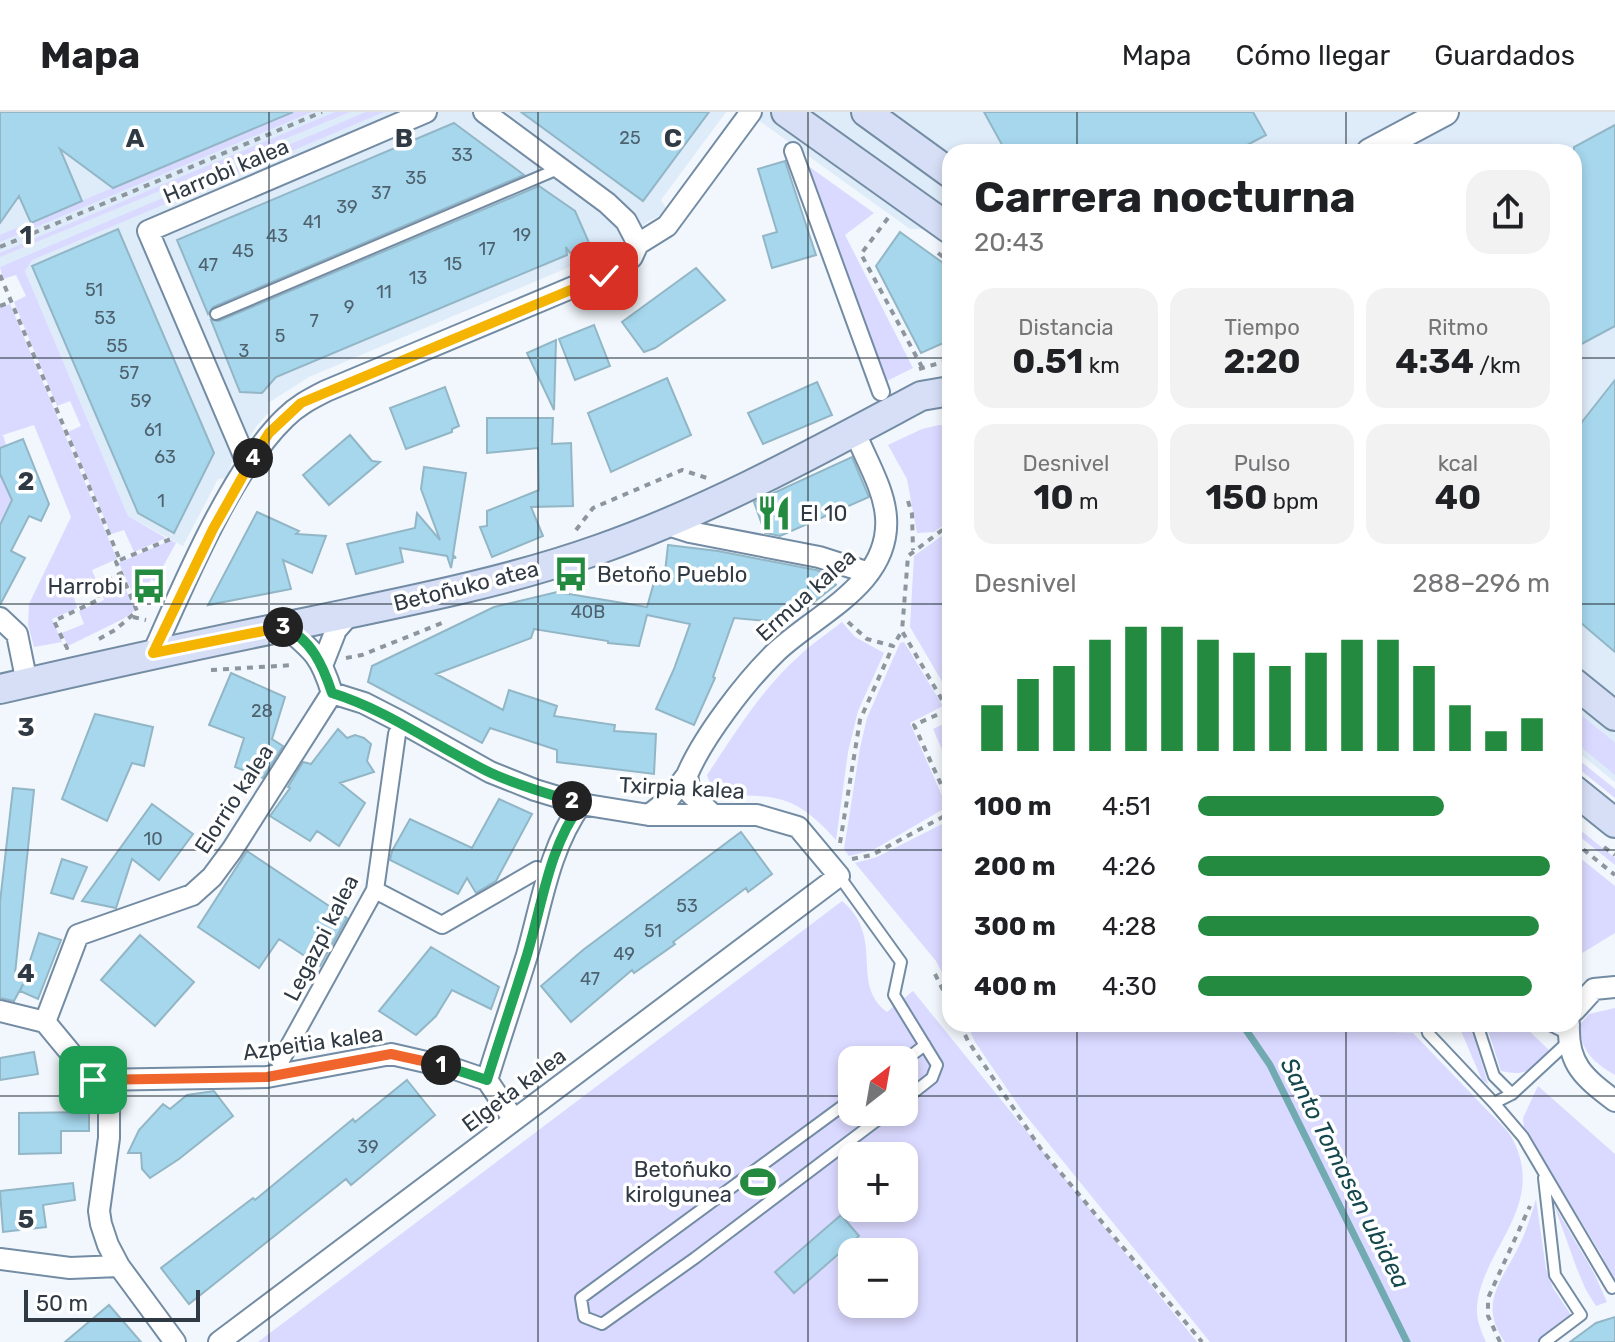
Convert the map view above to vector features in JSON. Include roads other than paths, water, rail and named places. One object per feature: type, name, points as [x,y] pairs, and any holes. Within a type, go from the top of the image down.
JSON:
[{"type":"main road","points":[[786,112],[942,223]]},
{"type":"main road","points":[[866,112],[942,167]]},
{"type":"main road","name":"Betoñuko atea","points":[[13,686],[153,653],[350,614],[564,561],[665,524],[855,432],[921,396],[942,392]]},
{"type":"main road","points":[[1582,689],[1615,716]]},
{"type":"main road","points":[[1582,796],[1615,823]]},
{"type":"street","name":"Harrobi kalea","points":[[248,465],[148,231],[426,112]]},
{"type":"street","points":[[484,112],[607,203],[626,221],[638,244]]},
{"type":"street","points":[[153,653],[248,465],[269,433],[301,403],[604,276],[632,257],[638,244],[667,226],[751,112]]},
{"type":"street","points":[[1383,144],[1430,115]]},
{"type":"street","points":[[793,151],[881,392]]},
{"type":"street","name":"Ermua kalea","points":[[649,815],[668,800],[687,775],[704,744],[761,668],[805,627],[849,594],[869,573],[883,549],[884,504],[855,432]]},
{"type":"street","points":[[665,524],[690,532],[819,557],[869,573]]},
{"type":"street","points":[[323,663],[336,630],[350,614]]},
{"type":"street","points":[[0,618],[17,634],[22,654],[13,686]]},
{"type":"street","points":[[285,627],[323,663],[332,693]]},
{"type":"street","name":"Txirpia kalea","points":[[332,693],[364,703],[490,772],[535,790],[581,804],[649,815],[757,815],[798,827],[842,868]]},
{"type":"street","name":"Elorrio kalea","points":[[45,1022],[78,935],[192,895],[212,877],[332,693]]},
{"type":"street","name":"Legazpi kalea","points":[[280,1062],[375,890],[397,734]]},
{"type":"street","points":[[687,775],[690,793],[712,814]]},
{"type":"street","points":[[514,1120],[487,1080],[555,850],[566,825],[581,804]]},
{"type":"street","name":"Elgeta kalea","points":[[219,1342],[842,868]]},
{"type":"street","points":[[375,890],[442,925],[537,870]]},
{"type":"street","points":[[1582,1002],[1594,989],[1615,987]]},
{"type":"street","points":[[0,1011],[45,1022],[93,1080],[109,1110],[109,1138],[99,1211],[108,1245],[119,1266],[175,1342]]},
{"type":"street","points":[[1568,1033],[1578,1070],[1615,1101]]},
{"type":"street","name":"Azpeitia kalea","points":[[93,1080],[267,1077],[391,1054],[452,1068],[487,1080]]},
{"type":"street","points":[[0,1259],[70,1268],[119,1266]]},
{"type":"lane","points":[[216,314],[560,168]]},
{"type":"lane","points":[[842,868],[901,962],[894,995],[937,1065],[932,1078],[918,1089]]},
{"type":"lane","points":[[1428,1032],[1523,1137],[1612,1288]]},
{"type":"lane","points":[[1480,1032],[1494,1076],[1512,1094]]},
{"type":"lane","points":[[1494,1103],[1512,1094],[1568,1033]]},
{"type":"lane","points":[[918,1050],[925,1045]]},
{"type":"lane","points":[[838,1109],[581,1298],[584,1317],[602,1324],[869,1126]]},
{"type":"lane","points":[[1544,1172],[1555,1275],[1581,1315],[1545,1342]]},
{"type":"waterway","name":"Santo Tomasen ubidea","points":[[1247,1032],[1270,1065],[1407,1342]]},
{"type":"place","name":"El 10","points":[[774,513]]},
{"type":"place","name":"Betoño Pueblo","points":[[571,574]]},
{"type":"place","name":"Harrobi","points":[[149,586]]},
{"type":"place","name":"Betoñuko kirolgunea","points":[[758,1182]]}]
